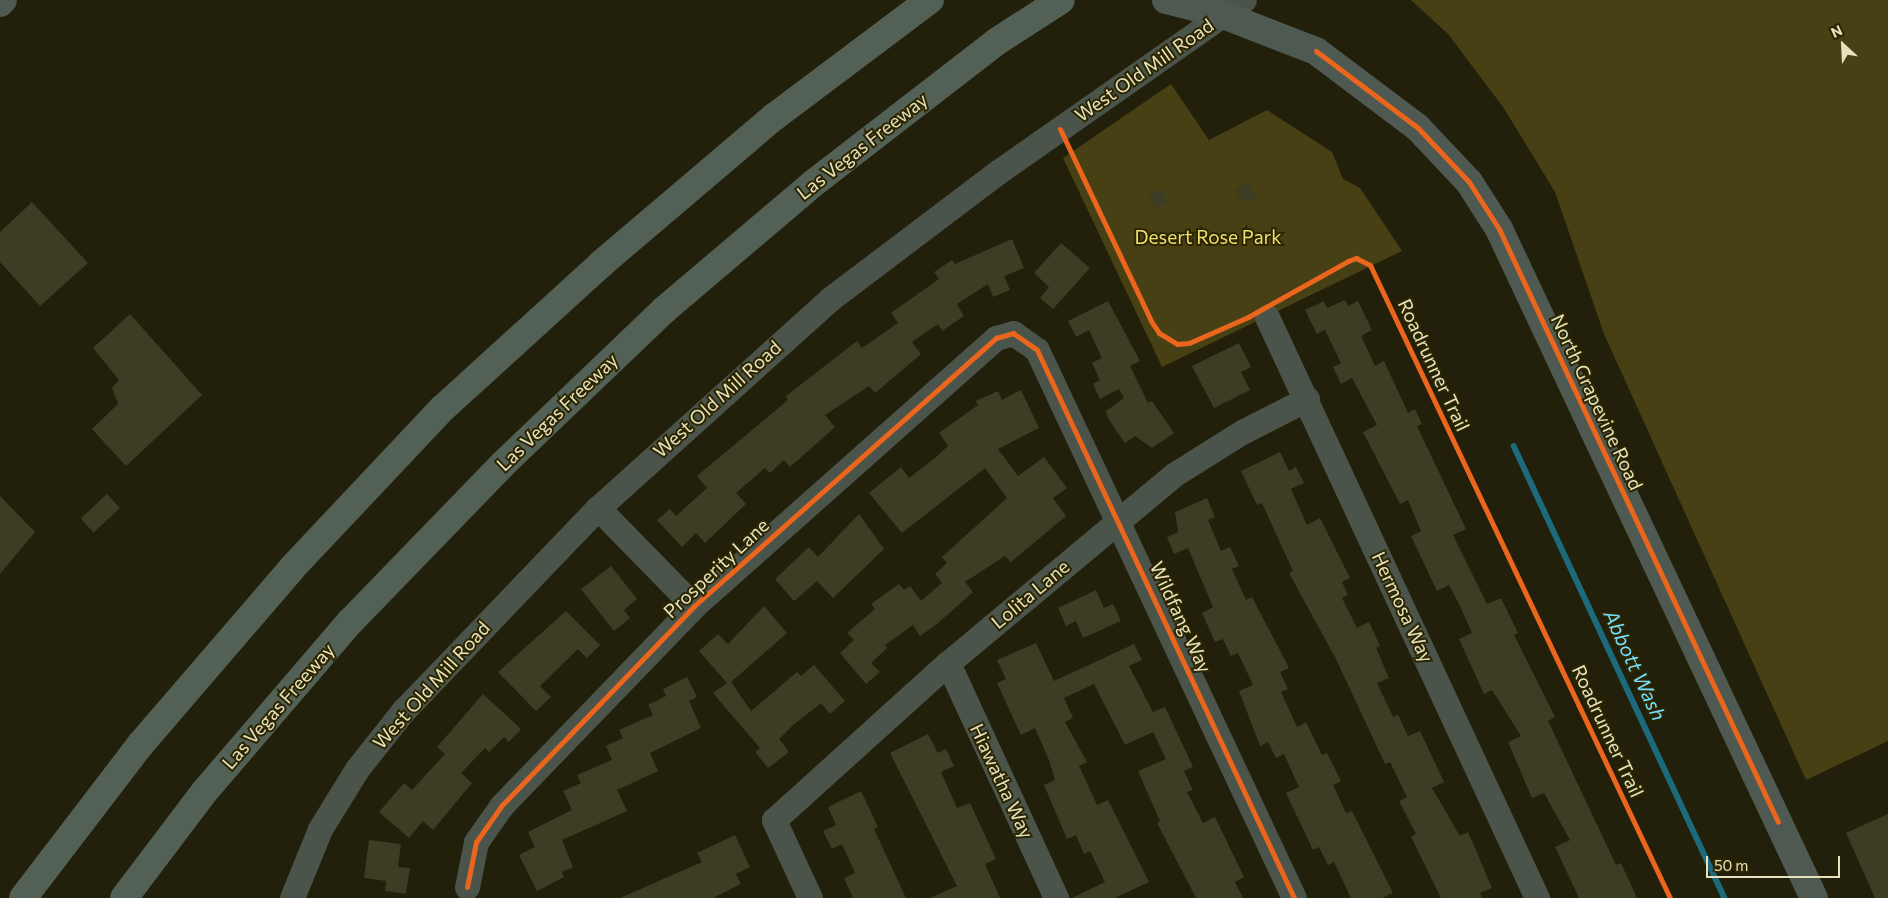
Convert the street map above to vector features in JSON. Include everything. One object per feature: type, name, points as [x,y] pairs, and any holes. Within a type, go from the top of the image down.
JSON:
[{"type":"highway","points":[[23,898],[153,730],[292,568],[443,408],[601,264],[774,117],[930,0]]},
{"type":"highway","name":"Las Vegas Freeway","points":[[124,898],[205,791],[350,622],[502,464],[664,310],[815,182],[996,42],[1061,0]]},
{"type":"main road","points":[[0,3],[3,0]]},
{"type":"main road","name":"North Grapevine Road","points":[[1166,0],[1218,13],[1316,51],[1418,128],[1469,182],[1499,229],[1814,898]]},
{"type":"street","name":"West Old Mill Road","points":[[292,898],[320,828],[357,769],[403,711],[598,508],[830,299],[998,172],[1244,0]]},
{"type":"street","name":"Hermosa Way","points":[[1267,317],[1307,398],[1537,898]]},
{"type":"street","name":"Prosperity Lane","points":[[466,887],[476,842],[502,805],[694,606],[996,338],[1013,333],[1037,350]]},
{"type":"street","name":"Wildfang Way","points":[[1037,350],[1119,519],[1294,898]]},
{"type":"street","name":"Lolita Lane","points":[[803,896],[774,820],[948,663],[1175,474],[1242,432],[1307,398]]},
{"type":"street","points":[[598,508],[694,606]]},
{"type":"street","name":"Hiawatha Way","points":[[948,663],[1056,898]]},
{"type":"green space","points":[[1411,0],[1888,0],[1888,741],[1806,780],[1604,334],[1555,192],[1503,107],[1448,34]]},
{"type":"green space","name":"Desert Rose Park","points":[[1171,84],[1209,140],[1267,110],[1332,152],[1343,179],[1360,188],[1402,251],[1162,367],[1063,158]]},
{"type":"building","points":[[1248,180],[1257,199],[1242,201],[1234,191]]},
{"type":"building","points":[[1161,188],[1168,202],[1156,209],[1149,194]]},
{"type":"building","points":[[32,202],[88,263],[40,306],[0,262],[0,232]]},
{"type":"building","points":[[1012,239],[1024,268],[1004,276],[1010,290],[993,297],[988,284],[957,304],[964,316],[942,331],[938,324],[912,342],[921,354],[875,393],[869,386],[825,415],[835,427],[790,467],[784,460],[770,473],[765,468],[736,493],[746,504],[705,543],[696,533],[682,547],[657,520],[670,509],[676,516],[707,488],[697,476],[788,400],[786,396],[857,341],[862,348],[898,323],[891,313],[939,279],[934,272],[952,260],[955,264]]},
{"type":"building","points":[[1061,243],[1090,268],[1053,309],[1040,298],[1049,287],[1034,273]]},
{"type":"building","points":[[1345,300],[1348,306],[1358,301],[1372,330],[1361,336],[1375,366],[1384,361],[1408,413],[1415,409],[1422,424],[1417,426],[1466,529],[1453,535],[1487,604],[1501,598],[1518,633],[1514,635],[1555,717],[1548,721],[1616,865],[1621,863],[1637,898],[1579,898],[1555,847],[1570,840],[1544,793],[1532,798],[1508,742],[1521,736],[1492,690],[1484,694],[1459,639],[1472,633],[1459,604],[1449,585],[1437,591],[1411,536],[1421,531],[1408,500],[1400,504],[1363,432],[1377,425],[1352,378],[1341,384],[1333,367],[1341,363],[1325,330],[1317,334],[1305,310],[1324,301],[1327,308]]},
{"type":"building","points":[[1108,301],[1140,361],[1130,366],[1148,403],[1152,401],[1174,433],[1152,448],[1135,436],[1125,443],[1109,420],[1106,411],[1124,398],[1119,389],[1100,399],[1093,384],[1100,380],[1092,363],[1102,358],[1089,330],[1076,337],[1068,321]]},
{"type":"building","points":[[130,314],[202,395],[126,466],[92,429],[118,404],[112,388],[119,380],[93,348]]},
{"type":"building","points":[[1239,343],[1251,367],[1241,372],[1250,390],[1214,408],[1192,366]]},
{"type":"building","points":[[1021,390],[1039,428],[998,449],[1018,476],[1044,457],[1067,488],[1053,498],[1066,516],[1011,562],[1005,556],[965,582],[973,592],[937,624],[920,636],[913,625],[885,645],[887,648],[871,663],[880,672],[866,684],[840,653],[854,640],[847,633],[875,609],[871,604],[899,584],[904,590],[910,586],[921,601],[942,583],[935,574],[947,563],[942,557],[1007,498],[985,468],[902,533],[869,493],[901,467],[909,478],[935,458],[948,446],[939,433],[978,405],[976,401],[998,391],[1002,400]]},
{"type":"building","points":[[1280,452],[1289,471],[1296,467],[1304,483],[1291,489],[1307,525],[1320,518],[1350,578],[1342,582],[1348,595],[1342,598],[1357,628],[1369,622],[1380,646],[1376,648],[1389,678],[1377,683],[1393,717],[1398,715],[1408,736],[1420,731],[1444,782],[1432,788],[1460,836],[1468,832],[1492,888],[1480,893],[1482,898],[1441,898],[1411,837],[1416,834],[1399,801],[1407,797],[1390,762],[1385,764],[1336,659],[1289,573],[1293,571],[1262,503],[1257,505],[1241,471]]},
{"type":"building","points":[[107,494],[120,508],[94,532],[81,519]]},
{"type":"building","points":[[0,496],[35,532],[0,574]]},
{"type":"building","points":[[1207,498],[1215,517],[1208,520],[1221,551],[1230,547],[1239,566],[1232,569],[1246,600],[1252,597],[1289,668],[1280,672],[1288,689],[1281,692],[1297,727],[1306,722],[1322,755],[1327,753],[1341,781],[1333,785],[1346,813],[1352,811],[1393,893],[1382,898],[1351,898],[1334,862],[1328,865],[1319,847],[1313,850],[1286,793],[1299,787],[1284,754],[1276,758],[1268,742],[1260,746],[1239,691],[1253,685],[1238,653],[1231,656],[1223,639],[1215,642],[1202,613],[1213,607],[1188,548],[1174,554],[1167,537],[1178,532],[1175,512]]},
{"type":"building","points":[[859,514],[884,549],[833,598],[817,581],[794,601],[775,579],[809,547],[818,557]]},
{"type":"building","points":[[611,566],[637,599],[624,610],[630,618],[614,631],[581,589]]},
{"type":"building","points":[[1096,590],[1104,608],[1113,604],[1121,621],[1083,638],[1076,621],[1066,626],[1058,608]]},
{"type":"building","points":[[764,606],[787,633],[731,682],[751,711],[797,672],[801,676],[814,665],[845,701],[830,714],[821,703],[792,726],[779,739],[789,752],[768,768],[755,752],[760,748],[713,693],[727,683],[699,651],[718,634],[728,644]]},
{"type":"building","points":[[566,611],[600,645],[587,658],[578,649],[540,686],[551,697],[536,711],[498,672]]},
{"type":"building","points":[[1036,643],[1054,681],[1134,644],[1142,660],[1129,666],[1153,712],[1165,707],[1193,767],[1184,771],[1193,790],[1187,792],[1203,823],[1215,817],[1244,877],[1235,882],[1243,898],[1196,898],[1157,823],[1160,821],[1138,771],[1166,759],[1153,732],[1125,745],[1094,684],[1064,698],[1073,718],[1065,722],[1087,762],[1079,766],[1097,805],[1108,800],[1149,882],[1115,898],[1072,898],[1105,882],[1090,851],[1084,854],[1076,835],[1067,839],[1044,785],[1055,780],[1049,760],[1035,728],[1021,735],[997,683],[1006,679],[997,660]]},
{"type":"building","points":[[687,677],[697,697],[689,701],[701,728],[650,753],[658,771],[617,790],[627,811],[562,840],[573,867],[562,872],[564,877],[537,891],[519,855],[535,847],[528,832],[572,810],[563,791],[581,783],[577,775],[612,760],[606,746],[623,738],[619,730],[653,715],[648,705],[666,696],[663,689]]},
{"type":"building","points":[[483,694],[521,729],[509,742],[504,737],[489,752],[485,748],[461,773],[472,783],[433,830],[423,821],[409,838],[379,812],[404,783],[412,790],[445,754],[437,747]]},
{"type":"building","points":[[928,734],[938,753],[946,749],[954,766],[941,772],[957,808],[970,803],[996,859],[985,864],[1000,898],[930,898],[957,886],[890,753]]},
{"type":"building","points":[[861,791],[878,827],[874,829],[906,898],[853,898],[844,878],[855,873],[842,844],[832,849],[823,831],[836,825],[828,807]]},
{"type":"building","points":[[1888,814],[1888,898],[1875,898],[1846,833]]},
{"type":"building","points":[[735,835],[750,867],[736,874],[741,884],[713,898],[620,898],[702,862],[697,853]]},
{"type":"building","points":[[369,840],[401,844],[398,867],[410,868],[406,894],[385,891],[386,881],[364,878]]},
{"type":"waterway","name":"Abbott Wash","points":[[1514,446],[1725,898]]},
{"type":"cycle path","points":[[1316,51],[1418,128],[1469,182],[1499,229],[1778,822]]},
{"type":"cycle path","name":"Roadrunner Trail","points":[[1060,129],[1151,321],[1159,333],[1177,344],[1189,343],[1248,317],[1348,261],[1356,258],[1370,265],[1670,898]]},
{"type":"cycle path","points":[[467,887],[476,842],[502,805],[694,606],[996,338],[1013,333],[1037,350],[1294,898]]}]
